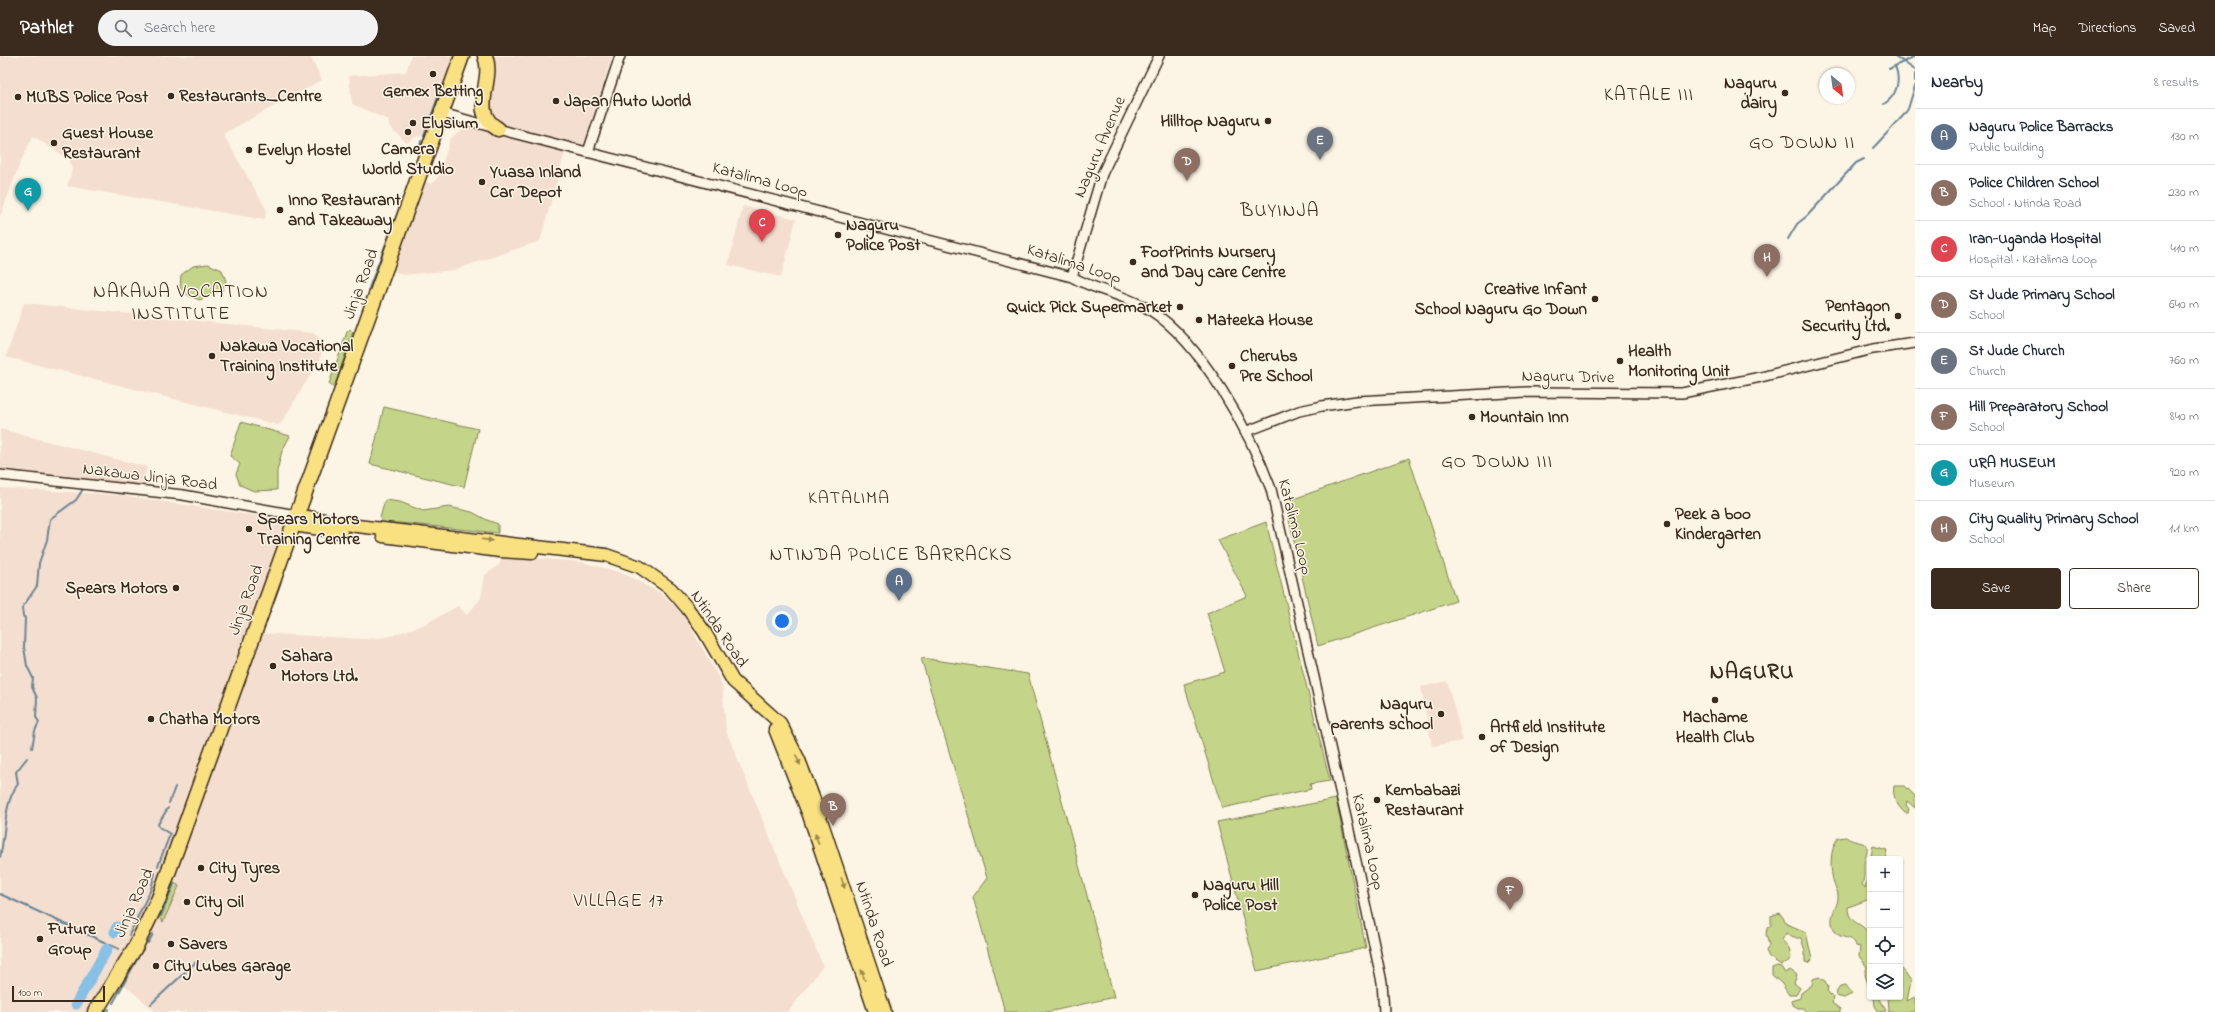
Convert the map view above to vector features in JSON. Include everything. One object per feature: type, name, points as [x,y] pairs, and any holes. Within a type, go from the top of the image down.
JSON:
[{"type":"highway","name":"Jinja Road","points":[[95,1012],[136,946],[159,898],[462,56]]},
{"type":"highway","points":[[485,56],[488,72],[483,96],[483,111],[489,123],[498,129]]},
{"type":"main road","name":"Ntinda Road","points":[[294,520],[500,551],[564,555],[606,562],[636,573],[669,597],[686,616],[729,688],[763,715],[775,730],[814,829],[875,1012]]},
{"type":"main road","name":"Ntinda Road","points":[[294,520],[606,555],[640,568],[671,589],[704,631],[733,681],[780,723],[799,760],[833,854],[885,1012]]},
{"type":"street","points":[[588,152],[620,56]]},
{"type":"street","name":"Naguru Avenue","points":[[1072,277],[1102,174],[1159,56]]},
{"type":"street","name":"Katalima Loop","points":[[442,113],[498,129],[1072,277],[1131,299],[1150,310],[1177,330],[1206,368],[1245,432],[1264,470],[1277,510],[1382,982],[1384,1012]]},
{"type":"street","name":"Naguru Drive","points":[[1245,432],[1299,411],[1357,401],[1526,392],[1682,393],[1732,384],[1873,349],[1915,343]]},
{"type":"street","name":"Nakawa Jinja Road","points":[[0,475],[183,495],[294,520]]},
{"type":"shaded area","points":[[0,56],[310,56],[322,80],[223,134],[266,209],[265,220],[67,186],[72,170],[70,160],[33,136],[20,163],[0,217]]},
{"type":"shaded area","points":[[411,56],[453,56],[425,137],[417,136],[407,143],[389,126],[388,120],[352,104],[349,76],[406,72]]},
{"type":"shaded area","points":[[488,56],[612,56],[586,143],[581,146],[496,126],[487,117]]},
{"type":"shaded area","points":[[471,126],[565,152],[540,241],[454,270],[404,275],[391,270],[423,181],[432,184],[438,177],[451,138],[462,129]]},
{"type":"shaded area","points":[[743,206],[796,219],[781,277],[728,265]]},
{"type":"shaded area","points":[[24,303],[313,333],[322,340],[323,346],[320,359],[282,422],[278,425],[6,357]]},
{"type":"shaded area","points":[[0,429],[147,467],[142,485],[0,470]]},
{"type":"shaded area","points":[[0,488],[120,495],[277,519],[283,528],[280,543],[155,893],[132,939],[86,1012],[0,1012]]},
{"type":"shaded area","points":[[510,556],[581,562],[623,573],[660,593],[675,606],[687,621],[722,684],[726,731],[823,966],[788,1012],[156,1012],[121,982],[258,633],[366,639],[387,637],[425,624],[458,606],[467,615],[481,598],[485,575],[499,565],[502,559]]},
{"type":"shaded area","name":"Naguru parents school","points":[[1447,681],[1463,741],[1432,746],[1421,687]]},
{"type":"green space","points":[[208,264],[222,270],[226,281],[222,291],[200,300],[189,296],[180,288],[181,275],[193,266]]},
{"type":"green space","points":[[350,329],[353,332],[334,388],[329,384],[347,332]]},
{"type":"green space","points":[[384,407],[478,429],[464,487],[370,464]]},
{"type":"green space","points":[[241,422],[290,436],[282,451],[277,471],[277,490],[254,491],[240,485],[236,474],[240,464],[230,456]]},
{"type":"green space","points":[[1409,458],[1456,601],[1318,646],[1285,502]]},
{"type":"green space","points":[[385,500],[400,502],[423,511],[449,507],[472,512],[498,524],[498,533],[400,523],[384,523],[380,518]]},
{"type":"green space","points":[[1266,522],[1330,781],[1310,784],[1311,789],[1222,808],[1184,684],[1225,672],[1207,613],[1247,596],[1218,540]]},
{"type":"green space","points":[[921,658],[1028,674],[1114,997],[1048,1012],[1005,1012],[973,897],[987,878]]},
{"type":"green space","points":[[1894,786],[1905,786],[1915,796],[1915,808],[1907,801],[1906,805],[1909,809],[1908,813],[1905,813],[1897,804],[1894,797]]},
{"type":"green space","points":[[1336,799],[1366,948],[1257,971],[1217,822]]},
{"type":"green space","points":[[1846,837],[1867,845],[1862,884],[1865,888],[1867,878],[1867,900],[1848,907],[1851,919],[1867,931],[1867,967],[1859,956],[1860,947],[1856,946],[1851,939],[1836,933],[1832,921],[1832,916],[1838,900],[1838,892],[1834,884],[1831,860],[1833,848],[1838,838]]},
{"type":"green space","points":[[1873,846],[1887,850],[1886,856],[1871,856]]},
{"type":"green space","points":[[175,883],[179,886],[163,922],[159,917],[173,884]]},
{"type":"green space","points":[[1780,913],[1787,924],[1806,932],[1812,960],[1809,963],[1805,962],[1805,951],[1801,938],[1793,938],[1786,933],[1782,940],[1789,948],[1791,957],[1787,963],[1781,965],[1769,957],[1766,951],[1769,945],[1766,935],[1767,928],[1771,925],[1771,916]]},
{"type":"green space","points":[[1777,966],[1781,967],[1785,973],[1790,970],[1797,975],[1794,983],[1800,988],[1796,995],[1789,995],[1782,984],[1772,975],[1772,968]]},
{"type":"green space","points":[[1867,967],[1867,981],[1865,975]]},
{"type":"green space","points":[[1903,969],[1911,981],[1907,1001],[1915,997],[1915,1012],[1888,1012],[1888,1000],[1903,1000]]},
{"type":"green space","points":[[1819,977],[1825,981],[1828,987],[1827,991],[1833,997],[1832,1003],[1840,1009],[1840,1012],[1806,1012],[1803,1008],[1798,1008],[1793,1005],[1792,1001],[1800,998],[1801,993],[1812,985],[1813,979]]},
{"type":"green space","points":[[1846,985],[1852,994],[1844,998],[1836,996],[1837,990],[1840,986]]},
{"type":"green space","points":[[1874,1000],[1880,1000],[1886,1011],[1879,1012],[1875,1006]]},
{"type":"water","points":[[90,976],[94,978],[78,1005],[75,1003]]},
{"type":"waterway","points":[[1895,56],[1915,70]]},
{"type":"waterway","points":[[1889,69],[1915,56]]},
{"type":"waterway","points":[[1884,104],[1892,97],[1897,87],[1898,77],[1895,66]]},
{"type":"waterway","points":[[1915,74],[1915,81]]},
{"type":"waterway","points":[[424,136],[442,86]]},
{"type":"waterway","points":[[1873,148],[1908,109],[1915,86]]},
{"type":"waterway","points":[[418,158],[421,141]]},
{"type":"waterway","points":[[1788,239],[1797,224],[1807,216],[1856,163],[1864,159]]},
{"type":"waterway","points":[[369,288],[417,162]]},
{"type":"waterway","points":[[32,748],[35,731],[39,722],[36,717],[37,698],[32,687],[33,678],[27,666],[24,647],[25,618],[23,616],[22,608],[37,586],[39,563],[47,540],[50,519],[76,500],[83,489]]},
{"type":"waterway","points":[[0,857],[7,810],[13,792],[18,784],[16,772],[27,758]]},
{"type":"waterway","points":[[169,803],[175,787]]},
{"type":"waterway","points":[[158,866],[170,834],[159,827],[158,824],[168,808]]},
{"type":"waterway","points":[[129,935],[151,889],[155,873]]},
{"type":"waterway","points":[[161,916],[174,884]]},
{"type":"waterway","points":[[0,894],[119,949]]},
{"type":"waterway","points":[[115,932],[117,927]]},
{"type":"waterway","points":[[148,943],[153,934]]},
{"type":"waterway","points":[[76,1004],[107,949]]},
{"type":"waterway","points":[[113,1003],[140,954]]},
{"type":"waterway","points":[[151,1004],[196,962]]},
{"type":"waterway","points":[[106,1012],[109,1009]]},
{"type":"place","name":"Gemex Betting","points":[[433,74]]},
{"type":"place","name":"Naguru dairy","points":[[1785,93]]},
{"type":"place","name":"Restaurants_Centre","points":[[171,96]]},
{"type":"place","name":"MUBS Police Post","points":[[18,97]]},
{"type":"place","name":"Japan Auto World","points":[[556,101]]},
{"type":"place","name":"Hilltop Naguru","points":[[1268,121]]},
{"type":"place","name":"Elysium","points":[[413,123]]},
{"type":"place","name":"Camera World Studio","points":[[408,132]]},
{"type":"place","name":"Guest House Restaurant","points":[[54,143]]},
{"type":"place","name":"Evelyn Hostel","points":[[249,150]]},
{"type":"place","name":"St Jude Church","points":[[1320,160]]},
{"type":"place","name":"St Jude Primary School","points":[[1187,181]]},
{"type":"place","name":"Yuasa Inland Car Depot","points":[[482,182]]},
{"type":"place","name":"Inno Restaurant and Takeaway","points":[[280,210]]},
{"type":"place","name":"URA MUSEUM","points":[[28,211]]},
{"type":"place","name":"Naguru Police Post","points":[[838,235]]},
{"type":"place","name":"Iran-Uganda Hospital","points":[[762,242]]},
{"type":"place","name":"FootPrints Nursery and Day care Centre","points":[[1133,262]]},
{"type":"place","name":"City Quality Primary School","points":[[1767,277]]},
{"type":"place","name":"Creative Infant School Naguru Go Down","points":[[1595,299]]},
{"type":"place","name":"Quick Pick Supermarket","points":[[1180,307]]},
{"type":"place","name":"Pentagon Security Ltd.","points":[[1898,316]]},
{"type":"place","name":"Mateeka House","points":[[1199,320]]},
{"type":"place","name":"Nakawa Vocational Training Institute","points":[[212,356]]},
{"type":"place","name":"Health Monitoring Unit","points":[[1620,361]]},
{"type":"place","name":"Cherubs Pre School","points":[[1232,366]]},
{"type":"place","name":"Mountain Inn","points":[[1472,417]]},
{"type":"place","name":"Peek a boo Kindergarten","points":[[1667,524]]},
{"type":"place","name":"Spears Motors Training Centre","points":[[249,529]]},
{"type":"place","name":"Spears Motors","points":[[176,588]]},
{"type":"place","name":"Naguru Police Barracks","points":[[899,601]]},
{"type":"place","name":"Sahara Motors Ltd.","points":[[273,666]]},
{"type":"place","name":"Machame Health Club","points":[[1715,700]]},
{"type":"place","name":"Naguru parents school","points":[[1441,714]]},
{"type":"place","name":"Chatha Motors","points":[[151,719]]},
{"type":"place","name":"Artfield Institute of Design","points":[[1482,737]]},
{"type":"place","name":"Kembabazi Restaurant","points":[[1377,800]]},
{"type":"place","name":"Police Children School","points":[[833,826]]},
{"type":"place","name":"City Tyres","points":[[201,868]]},
{"type":"place","name":"Naguru Hill Police Post","points":[[1195,895]]},
{"type":"place","name":"City Oil","points":[[187,902]]},
{"type":"place","name":"Hill Preparatory School","points":[[1510,910]]},
{"type":"place","name":"Future Group","points":[[40,939]]},
{"type":"place","name":"Savers","points":[[171,944]]},
{"type":"place","name":"City Lubes Garage","points":[[156,966]]},
{"type":"district","name":"KATALE III","points":[[1649,95]]},
{"type":"district","name":"GO DOWN II","points":[[1802,143]]},
{"type":"district","name":"BUYINJA","points":[[1280,211]]},
{"type":"district","name":"NAKAWA VOCATION INSTITUTE","points":[[181,303]]},
{"type":"district","name":"GO DOWN III","points":[[1497,462]]},
{"type":"district","name":"KATALIMA","points":[[849,499]]},
{"type":"district","name":"NTINDA POLICE BARRACKS","points":[[891,555]]},
{"type":"district","name":"NAGURU","points":[[1752,673]]},
{"type":"district","name":"VILLAGE 17","points":[[619,901]]}]
